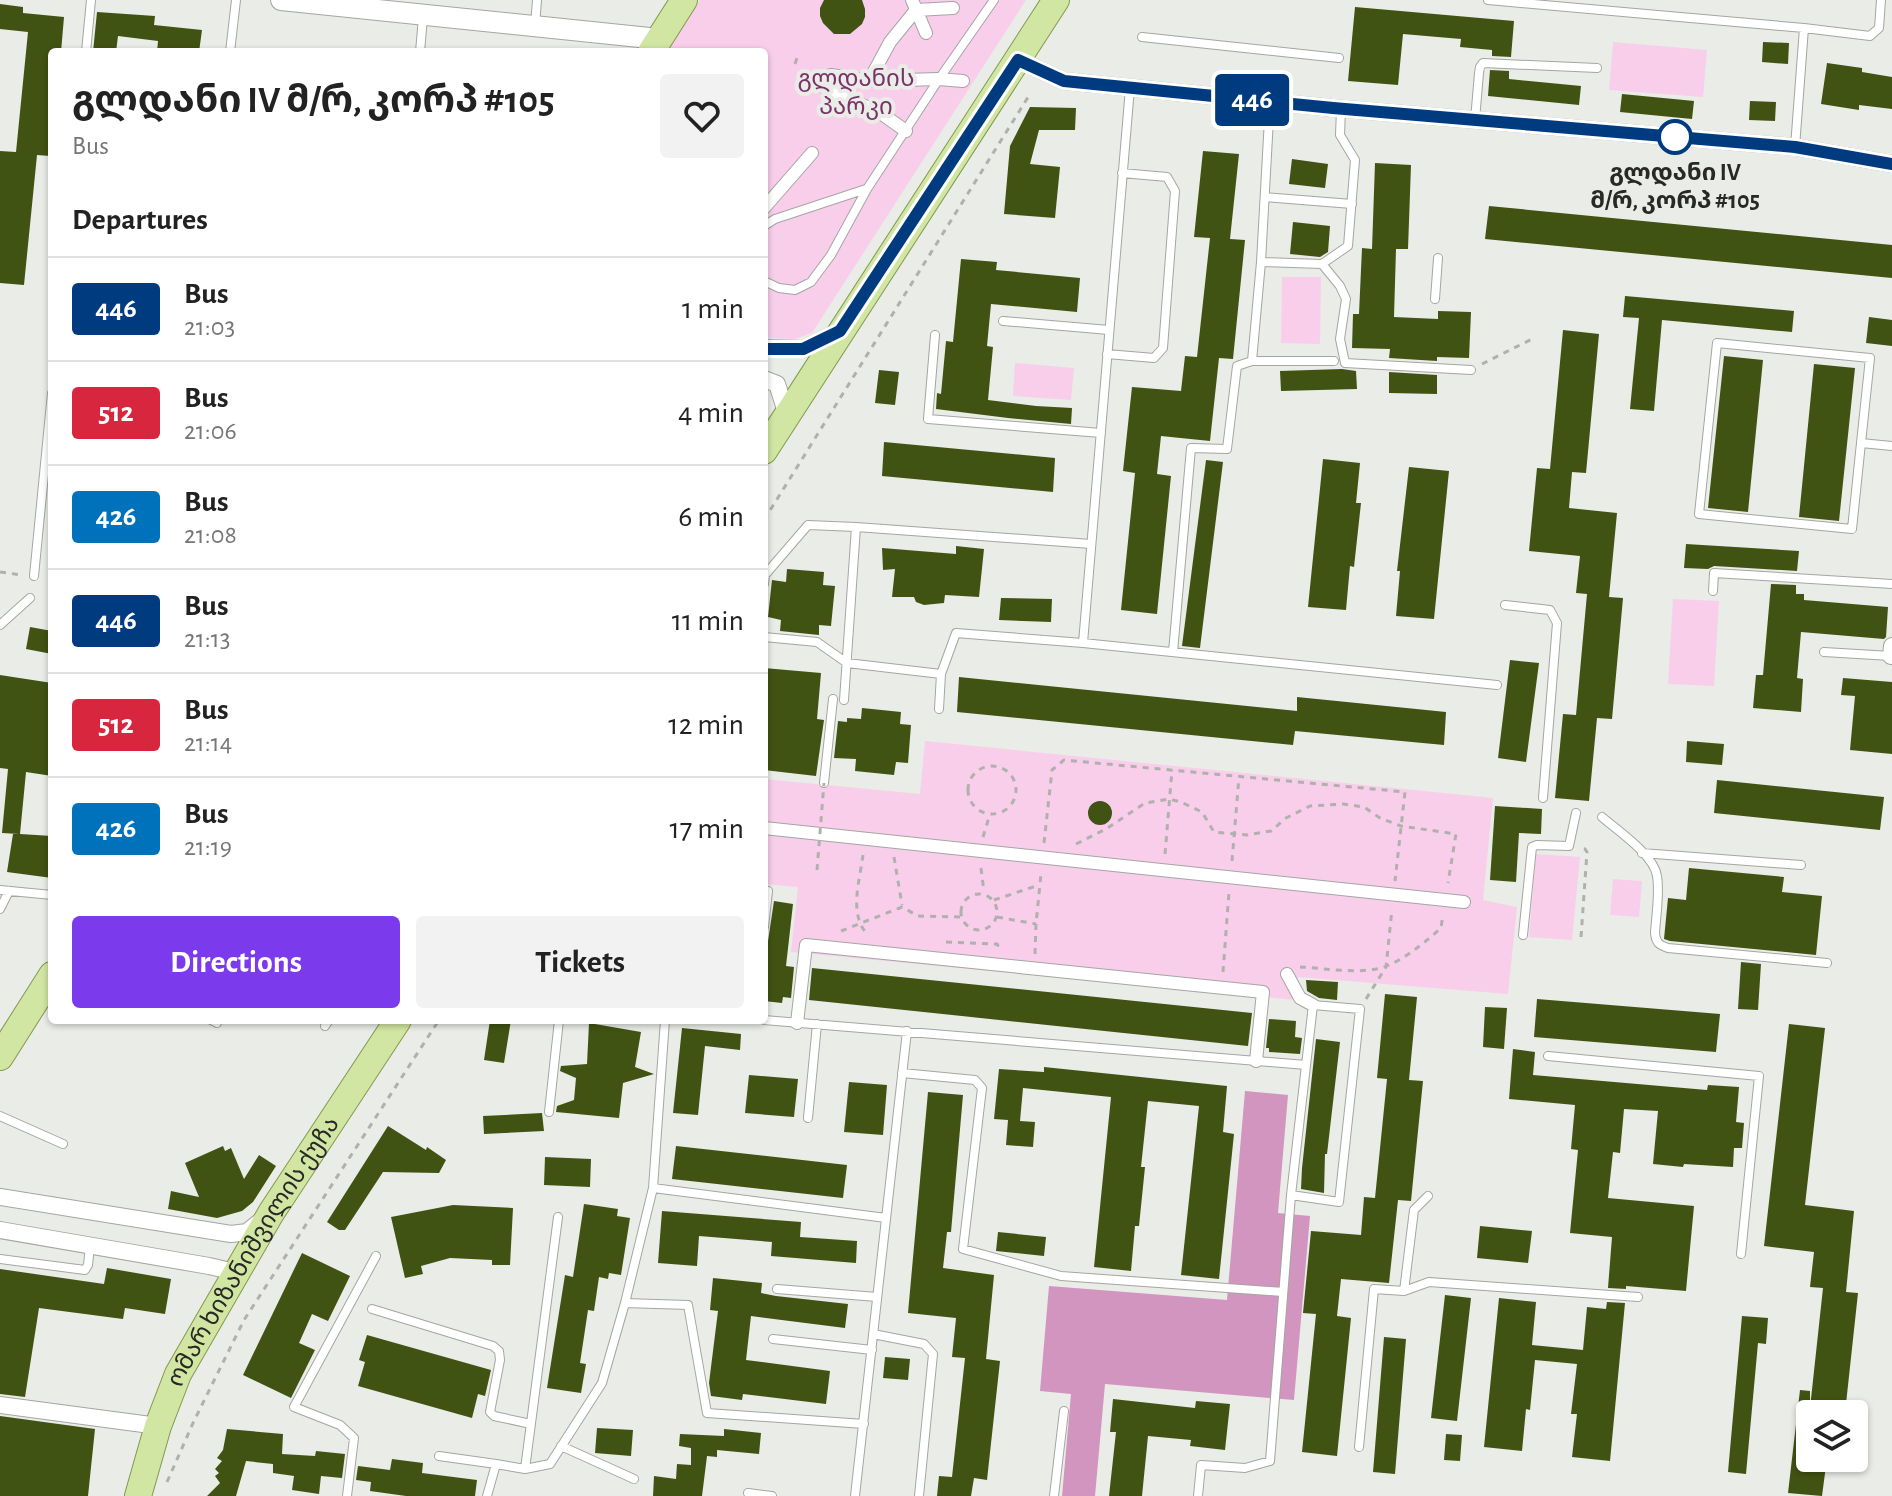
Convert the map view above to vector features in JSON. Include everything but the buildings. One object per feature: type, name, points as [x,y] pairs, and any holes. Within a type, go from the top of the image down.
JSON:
[{"type":"main road","points":[[655,45],[684,0]]},
{"type":"main road","points":[[768,445],[1056,0]]},
{"type":"main road","points":[[0,1057],[48,981]]},
{"type":"main road","name":"ომარ ხიზანიშვილის ქუჩა","points":[[138,1496],[158,1426],[178,1374],[271,1213],[395,1024]]},
{"type":"street","points":[[281,0],[535,26],[655,45]]},
{"type":"street","points":[[914,5],[953,8]]},
{"type":"street","points":[[914,5],[926,33]]},
{"type":"street","points":[[869,81],[914,5]]},
{"type":"street","points":[[1018,60],[1064,81],[1341,109],[1795,147],[1892,164]]},
{"type":"street","points":[[831,75],[869,81],[963,81]]},
{"type":"street","points":[[819,85],[855,107],[882,114],[906,131]]},
{"type":"street","points":[[768,203],[812,153]]},
{"type":"street","points":[[768,348],[803,349],[840,331]]},
{"type":"street","points":[[768,381],[777,384],[787,415]]},
{"type":"street","points":[[768,828],[1464,902]]},
{"type":"street","points":[[797,1023],[806,945],[1263,992],[1256,1061]]},
{"type":"street","points":[[1287,974],[1300,998],[1313,1005]]},
{"type":"street","points":[[0,1197],[231,1234],[247,1232],[271,1213]]},
{"type":"street","points":[[0,1230],[235,1272]]},
{"type":"street","points":[[0,1405],[158,1426]]},
{"type":"lane","points":[[86,48],[91,0]]},
{"type":"lane","points":[[230,48],[236,0]]},
{"type":"lane","points":[[535,26],[537,0]]},
{"type":"lane","points":[[768,283],[795,290],[811,282],[831,255],[867,189],[992,0]]},
{"type":"lane","points":[[1488,0],[1870,36],[1879,28],[1881,0]]},
{"type":"lane","points":[[420,48],[423,15]]},
{"type":"lane","points":[[1795,147],[1804,28]]},
{"type":"lane","points":[[1142,37],[1339,58]]},
{"type":"lane","points":[[1475,120],[1479,73],[1483,63],[1597,68]]},
{"type":"lane","points":[[1083,643],[1130,88]]},
{"type":"lane","points":[[1252,361],[1270,101]]},
{"type":"lane","points":[[1261,262],[1322,264],[1348,246],[1355,160],[1340,135],[1341,109]]},
{"type":"lane","points":[[1107,354],[1154,358],[1163,348],[1175,191],[1167,177],[1122,173]]},
{"type":"lane","points":[[768,223],[867,189]]},
{"type":"lane","points":[[1265,197],[1352,204]]},
{"type":"lane","points":[[1435,299],[1438,258]]},
{"type":"lane","points":[[1322,264],[1340,286],[1346,299],[1340,339],[1345,363],[1471,370]]},
{"type":"lane","points":[[1003,321],[1109,330]]},
{"type":"lane","points":[[935,335],[928,419],[1101,433]]},
{"type":"lane","points":[[1717,343],[1870,358],[1861,443],[1852,529],[1699,514],[1717,343]]},
{"type":"lane","points":[[1173,652],[1191,448],[1227,449],[1237,366],[1252,361],[1334,361]]},
{"type":"lane","points":[[34,576],[48,443]]},
{"type":"lane","points":[[1861,443],[1892,446]]},
{"type":"lane","points":[[768,572],[808,525],[1091,544]]},
{"type":"lane","points":[[844,700],[856,527]]},
{"type":"lane","points":[[1713,591],[1714,573],[1892,584]]},
{"type":"lane","points":[[0,625],[30,598]]},
{"type":"lane","points":[[1505,605],[1550,610],[1557,623],[1543,798]]},
{"type":"lane","points":[[939,709],[941,674],[956,633],[1497,685]]},
{"type":"lane","points":[[768,637],[817,642],[847,663],[941,674]]},
{"type":"lane","points":[[1824,652],[1891,651]]},
{"type":"lane","points":[[824,783],[833,699]]},
{"type":"lane","points":[[1523,935],[1532,847],[1569,846],[1576,813]]},
{"type":"lane","points":[[1602,817],[1642,853],[1657,874],[1655,933],[1659,945],[1827,963]]},
{"type":"lane","points":[[1642,853],[1801,865]]},
{"type":"lane","points":[[0,909],[4,891],[48,895]]},
{"type":"lane","points":[[1198,1496],[1201,1465],[1245,1468],[1270,1461],[1291,1195],[1313,1005],[1360,1009],[1339,1202],[1291,1195]]},
{"type":"lane","points":[[768,1020],[1306,1065]]},
{"type":"lane","points":[[549,1112],[559,1024]]},
{"type":"lane","points":[[439,1456],[525,1469],[550,1464],[602,1383],[653,1188],[665,1024]]},
{"type":"lane","points":[[808,1118],[817,1024]]},
{"type":"lane","points":[[855,1496],[907,1031]]},
{"type":"lane","points":[[1548,1056],[1759,1076],[1741,1254]]},
{"type":"lane","points":[[902,1073],[975,1080],[982,1088],[963,1249],[1061,1276],[1283,1292]]},
{"type":"lane","points":[[0,1116],[63,1144]]},
{"type":"lane","points":[[653,1188],[886,1218]]},
{"type":"lane","points":[[1404,1291],[1414,1210],[1428,1196]]},
{"type":"lane","points":[[525,1469],[558,1217]]},
{"type":"lane","points":[[0,1259],[85,1270],[90,1245]]},
{"type":"lane","points":[[347,1496],[354,1438],[340,1425],[294,1407],[376,1256]]},
{"type":"lane","points":[[1359,1447],[1374,1289],[1404,1291],[1429,1282],[1638,1297]]},
{"type":"lane","points":[[777,1289],[877,1297]]},
{"type":"lane","points":[[625,1303],[688,1305],[707,1413],[864,1424]]},
{"type":"lane","points":[[372,1309],[493,1346],[499,1351],[500,1360],[490,1412],[494,1416],[531,1424]]},
{"type":"lane","points":[[873,1334],[924,1344],[933,1354],[919,1496]]},
{"type":"lane","points":[[773,1339],[872,1350]]},
{"type":"lane","points":[[1054,1496],[1064,1411]]},
{"type":"lane","points":[[561,1446],[634,1479]]},
{"type":"lane","points":[[487,1496],[496,1464]]},
{"type":"lane","points":[[748,1493],[772,1496]]},
{"type":"path","points":[[795,64],[798,55]]},
{"type":"path","points":[[768,514],[1030,94]]},
{"type":"path","points":[[1471,370],[1532,339]]},
{"type":"path","points":[[0,572],[34,576]]},
{"type":"path","points":[[1034,968],[1039,885],[1052,770],[1064,760],[1405,792],[1386,967],[1360,1009]]},
{"type":"path","points":[[999,767],[1012,776],[1016,791],[1011,806],[998,814],[982,812],[975,807],[968,793],[977,772],[983,768],[999,767]]},
{"type":"path","points":[[1164,870],[1172,770]]},
{"type":"path","points":[[817,870],[824,783]]},
{"type":"path","points":[[1043,858],[1106,829],[1145,803],[1169,799],[1202,812],[1214,832],[1247,835],[1271,831],[1286,818],[1310,806],[1343,804],[1364,807],[1380,818],[1401,826],[1456,834],[1441,928],[1411,953],[1386,967],[1366,970],[1298,967],[1287,974]]},
{"type":"path","points":[[866,839],[856,906],[859,924],[865,934],[876,940]]},
{"type":"path","points":[[892,842],[902,907]]},
{"type":"path","points":[[1569,846],[1587,852],[1581,937]]},
{"type":"path","points":[[994,900],[1039,885]]},
{"type":"path","points":[[984,894],[997,906],[997,917],[990,927],[979,930],[968,926],[962,917],[963,902],[970,896],[984,894]]},
{"type":"path","points":[[806,945],[902,907]]},
{"type":"path","points":[[902,907],[918,916],[962,917]]},
{"type":"path","points":[[997,917],[1036,924]]},
{"type":"path","points":[[936,942],[997,944],[1012,966]]},
{"type":"path","points":[[167,1481],[244,1320],[436,1024]]},
{"type":"green space","name":"გლდანის პარკი","points":[[700,0],[1026,0],[812,333],[795,339],[768,338],[768,48],[670,48]]},
{"type":"green space","points":[[1613,42],[1707,50],[1703,97],[1609,90]]},
{"type":"green space","points":[[1282,277],[1321,277],[1320,344],[1281,343]]},
{"type":"green space","points":[[1015,363],[1074,368],[1071,400],[1013,396]]},
{"type":"green space","points":[[1673,599],[1719,601],[1714,686],[1668,684]]},
{"type":"green space","points":[[925,741],[1493,798],[1483,900],[1517,907],[1508,994],[1298,977],[1295,1000],[791,952],[798,887],[768,884],[768,779],[920,794]]},
{"type":"green space","points":[[1536,854],[1580,857],[1572,940],[1529,937]]},
{"type":"green space","points":[[1613,879],[1642,881],[1639,917],[1610,915]]},
{"type":"shaded area","points":[[1245,1091],[1288,1095],[1278,1213],[1310,1216],[1294,1400],[1105,1384],[1095,1496],[1062,1496],[1071,1394],[1040,1391],[1049,1286],[1227,1300]]},
{"type":"bus line","name":"446","points":[[768,349],[803,349],[840,331],[1018,60],[1064,81],[1333,108],[1795,147],[1892,164]]},
{"type":"place","name":"გლდანი IV მ/რ, კორპ #105","points":[[1675,137]]}]
